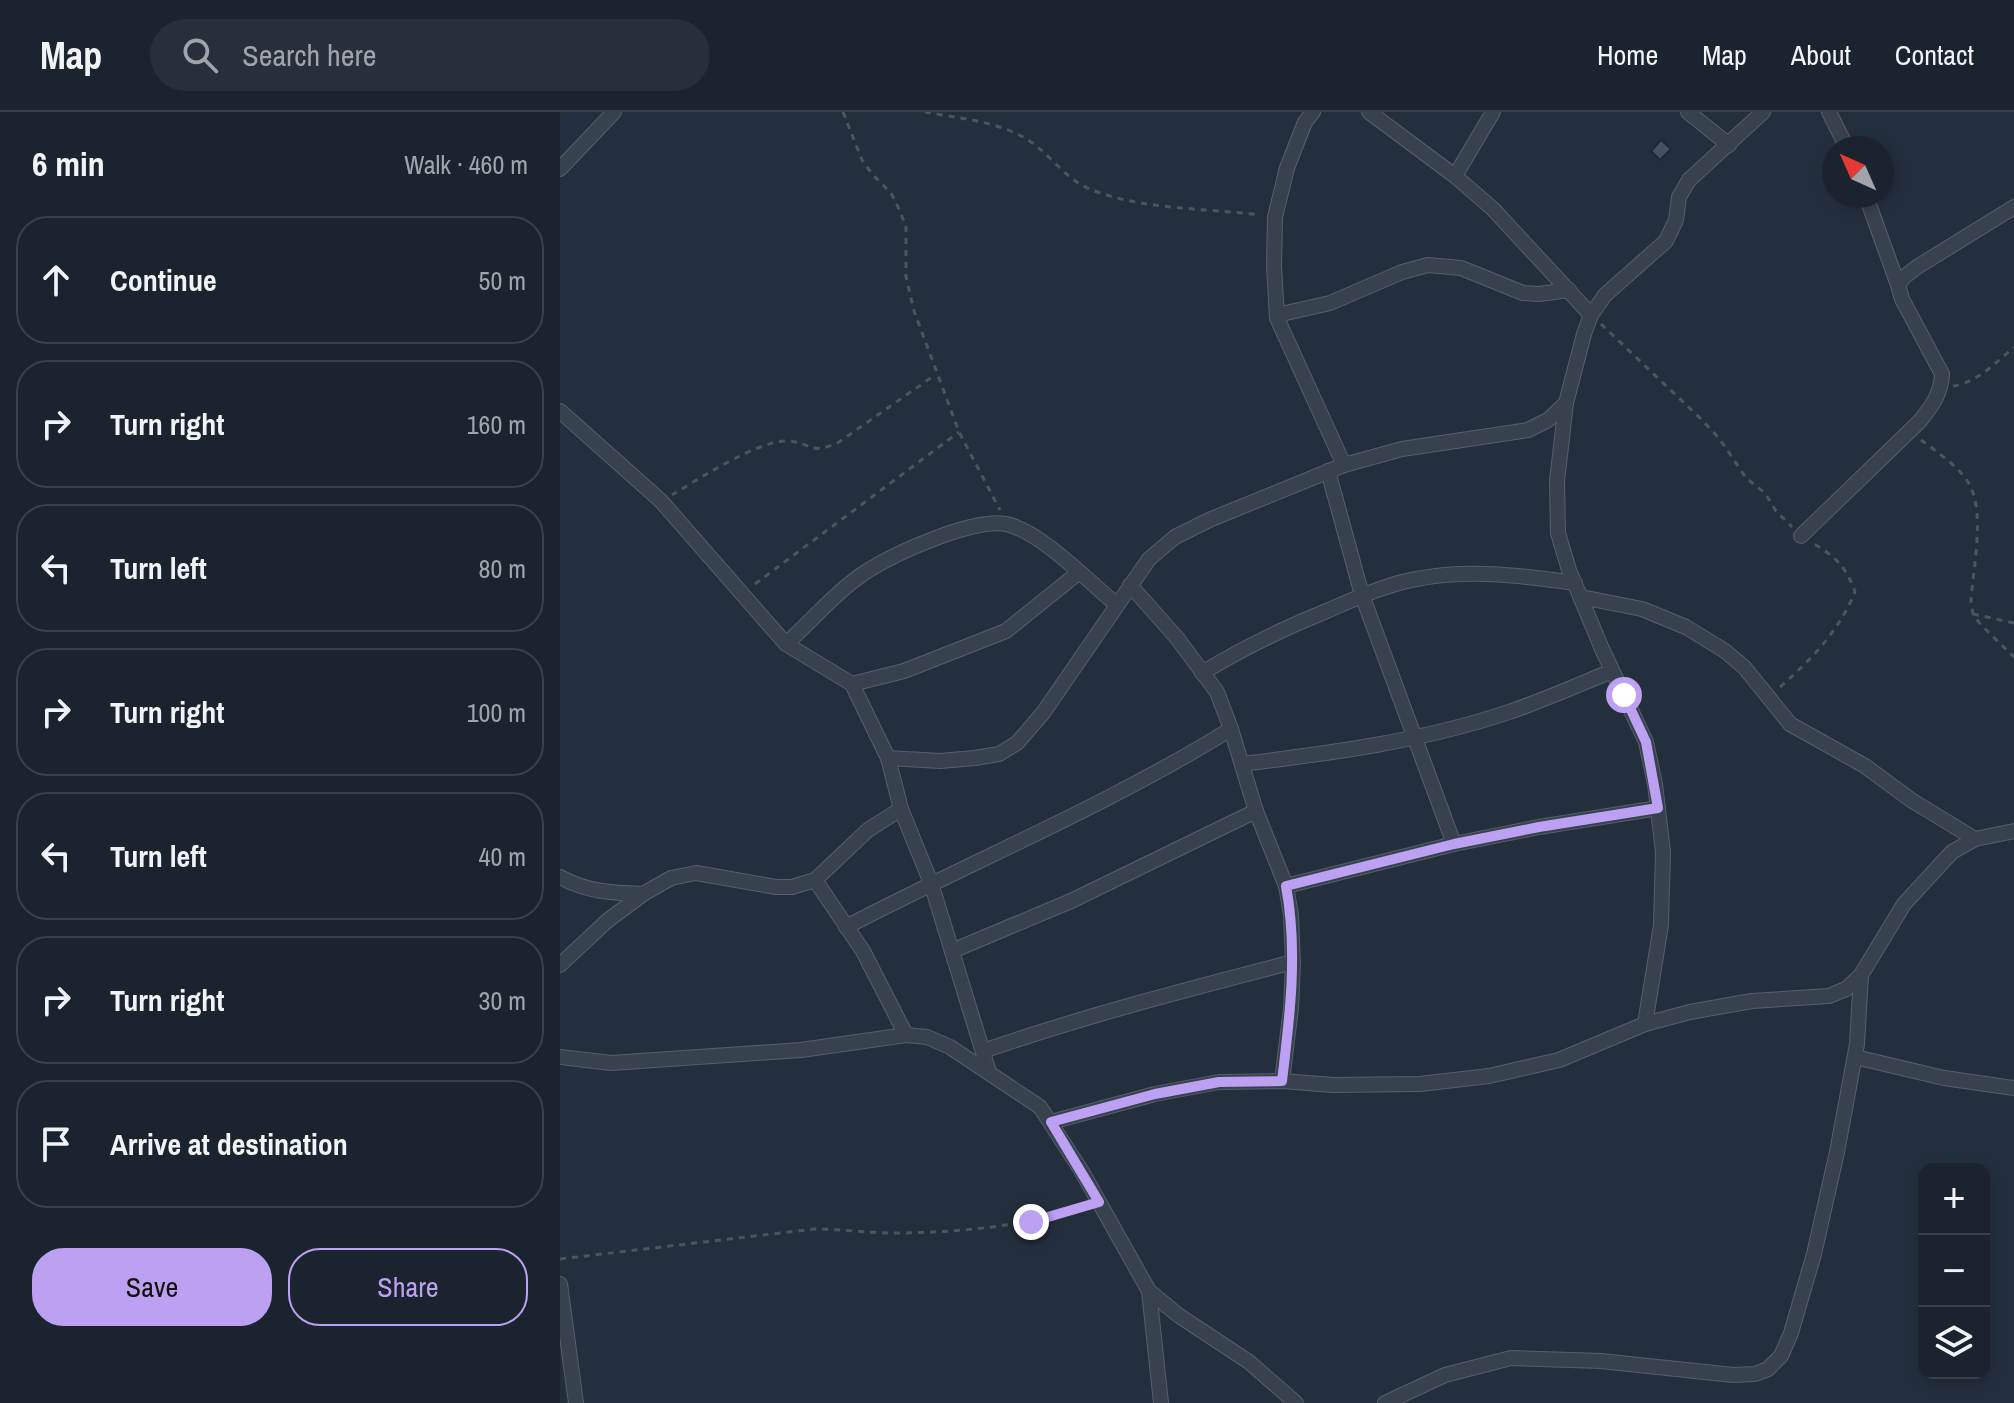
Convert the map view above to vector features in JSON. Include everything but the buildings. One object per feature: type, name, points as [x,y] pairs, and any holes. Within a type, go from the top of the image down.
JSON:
[{"type":"street","points":[[560,169],[614,112]]},
{"type":"street","points":[[1313,112],[1305,122],[1287,168],[1275,217],[1277,315],[1344,465]]},
{"type":"street","points":[[1369,112],[1455,176],[1493,209],[1591,315]]},
{"type":"street","points":[[1455,176],[1493,112]]},
{"type":"street","points":[[1688,112],[1729,145]]},
{"type":"street","points":[[1645,1024],[1661,925],[1663,852],[1658,808],[1646,742],[1612,671],[1558,533],[1557,481],[1566,403],[1591,315],[1623,277],[1666,241],[1676,220],[1679,197],[1689,180],[1763,112]]},
{"type":"street","points":[[1829,112],[1841,136]]},
{"type":"street","points":[[1898,285],[1917,267],[2014,207]]},
{"type":"street","points":[[1801,536],[1909,431],[1934,403],[1942,387],[1942,374],[1902,299],[1870,208]]},
{"type":"street","points":[[1277,315],[1330,303],[1402,272],[1428,265],[1461,268],[1523,293],[1569,290]]},
{"type":"street","points":[[888,758],[940,761],[975,758],[999,754],[1017,743],[1043,713],[1149,559],[1175,537],[1253,500],[1344,465],[1402,449],[1528,430],[1548,420],[1566,403]]},
{"type":"street","points":[[560,411],[661,501],[786,644],[852,684],[888,758],[901,809],[931,883],[989,1072]]},
{"type":"street","points":[[1328,471],[1362,595],[1454,844]]},
{"type":"street","points":[[786,644],[867,571],[907,551],[983,522],[1008,524],[1029,533],[1117,605]]},
{"type":"street","points":[[852,684],[904,671],[1006,631],[1078,573]]},
{"type":"street","points":[[1202,673],[1256,642],[1362,595],[1424,577],[1486,574],[1578,590],[1642,609],[1686,627],[1725,651],[1744,667],[1790,724],[1865,766],[1911,800],[1975,839]]},
{"type":"street","points":[[1130,585],[1177,638],[1217,692],[1256,811],[1286,886],[1293,962],[1282,1081]]},
{"type":"street","points":[[1242,764],[1325,754],[1413,737],[1508,712],[1612,671]]},
{"type":"street","points":[[846,927],[1103,802],[1231,729]]},
{"type":"street","points":[[1286,886],[1454,844],[1658,808]]},
{"type":"street","points":[[560,965],[607,921],[671,878],[696,873],[792,887],[815,880],[868,830],[901,809]]},
{"type":"street","points":[[952,951],[1071,901],[1256,811]]},
{"type":"street","points":[[1051,1122],[1155,1094],[1219,1082],[1420,1084],[1489,1076],[1559,1060],[1645,1024],[1690,1012],[1752,1001],[1829,996],[1846,989],[1861,975],[1904,904],[1952,852],[1975,839],[2014,831]]},
{"type":"street","points":[[560,877],[578,887],[608,893],[643,894]]},
{"type":"street","points":[[815,880],[863,951],[906,1035]]},
{"type":"street","points":[[983,1051],[1156,996],[1293,962]]},
{"type":"street","points":[[1385,1403],[1445,1375],[1511,1358],[1601,1361],[1733,1375],[1755,1374],[1768,1369],[1781,1356],[1791,1333],[1814,1254],[1855,1057],[1861,975]]},
{"type":"street","points":[[560,1057],[611,1063],[716,1057],[801,1050],[906,1035],[927,1037],[950,1047],[1040,1107],[1149,1291],[1178,1315],[1249,1362],[1296,1403]]},
{"type":"street","points":[[1855,1057],[1944,1078],[2014,1088]]},
{"type":"street","points":[[560,1284],[564,1343],[576,1403]]},
{"type":"street","points":[[1149,1291],[1161,1403]]},
{"type":"path","points":[[843,112],[862,160],[891,193],[900,211],[906,227],[906,277],[914,311],[959,432],[981,479],[1008,524]]},
{"type":"path","points":[[925,112],[999,127],[1025,138],[1064,173],[1088,189],[1117,198],[1275,217]]},
{"type":"path","points":[[1591,315],[1719,438],[1746,478],[1765,493],[1776,511],[1801,536],[1838,560],[1848,574],[1855,592],[1845,614],[1826,643],[1768,697]]},
{"type":"path","points":[[1942,387],[1963,385],[2014,347]]},
{"type":"path","points":[[661,501],[720,466],[763,447],[784,441],[823,450],[936,374]]},
{"type":"path","points":[[1909,431],[1968,481],[1975,498],[1977,517],[1971,601],[1973,614],[2014,657]]},
{"type":"path","points":[[742,594],[817,535],[959,432]]},
{"type":"path","points":[[1973,614],[2014,623]]},
{"type":"path","points":[[560,1259],[814,1229],[893,1233],[1018,1224],[1099,1202]]},
{"type":"route","points":[[1031,1222],[1099,1202],[1051,1122],[1155,1094],[1219,1082],[1282,1081],[1293,962],[1286,886],[1454,844],[1658,808],[1646,742],[1624,695]]}]
